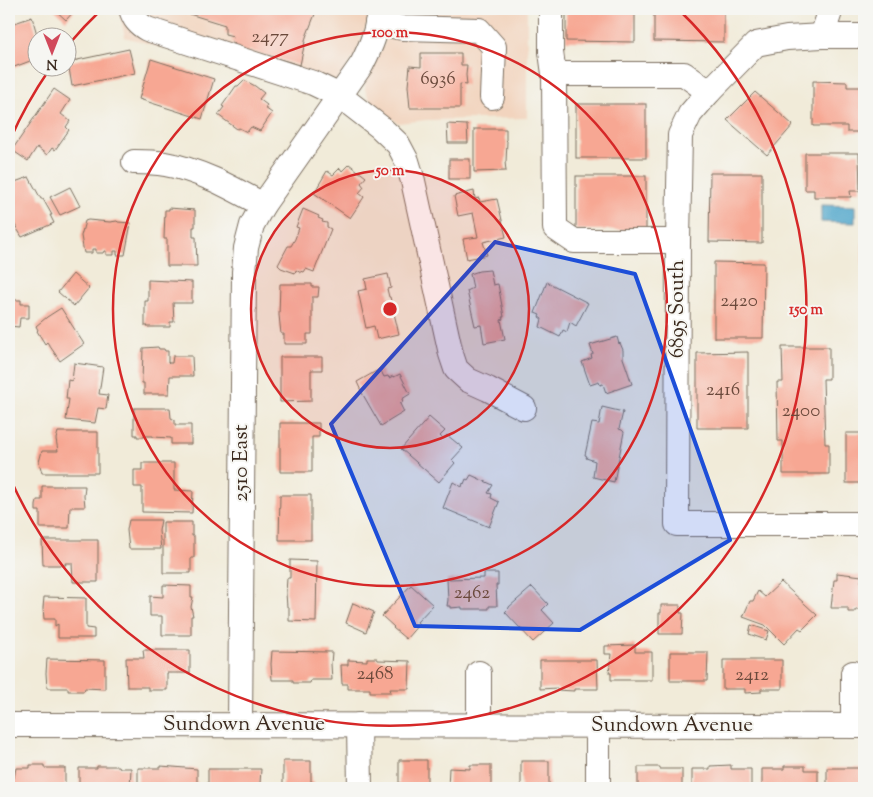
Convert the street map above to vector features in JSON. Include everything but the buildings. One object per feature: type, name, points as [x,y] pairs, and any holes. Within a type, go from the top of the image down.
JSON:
[{"type":"street","points":[[131,9],[134,18],[147,29],[313,83],[340,96],[380,126],[398,144],[407,161],[413,181],[451,354],[456,369],[468,380],[524,408]]},
{"type":"street","points":[[551,9],[551,52],[554,74],[555,228],[574,241],[678,241]]},
{"type":"street","points":[[822,36],[831,9]]},
{"type":"street","points":[[377,13],[403,28],[479,30],[494,46],[492,97]]},
{"type":"street","name":"2510 East","points":[[240,725],[244,272],[246,248],[252,225],[262,205],[362,64],[373,42],[377,13]]},
{"type":"street","name":"6895 South","points":[[864,36],[787,38],[756,44],[690,114],[680,135],[677,524],[864,524]]},
{"type":"street","points":[[554,74],[684,74],[710,92]]},
{"type":"street","points":[[134,162],[165,164],[201,174],[262,205]]},
{"type":"street","points":[[479,673],[479,725]]},
{"type":"street","points":[[853,673],[859,726]]},
{"type":"street","name":"Sundown Avenue","points":[[9,725],[859,726]]},
{"type":"street","points":[[359,725],[360,788]]},
{"type":"street","points":[[598,726],[598,788]]},
{"type":"highlighted area","points":[[495,242],[635,274],[730,540],[580,630],[415,626],[331,424]]},
{"type":"shaded area","points":[[119,9],[368,9],[368,21],[355,56],[326,95],[125,37]]},
{"type":"shaded area","points":[[389,9],[527,9],[527,118],[427,120],[398,123],[372,104],[365,90],[365,80],[384,45]]},
{"type":"water","points":[[821,205],[855,206],[855,223],[821,222]]}]
